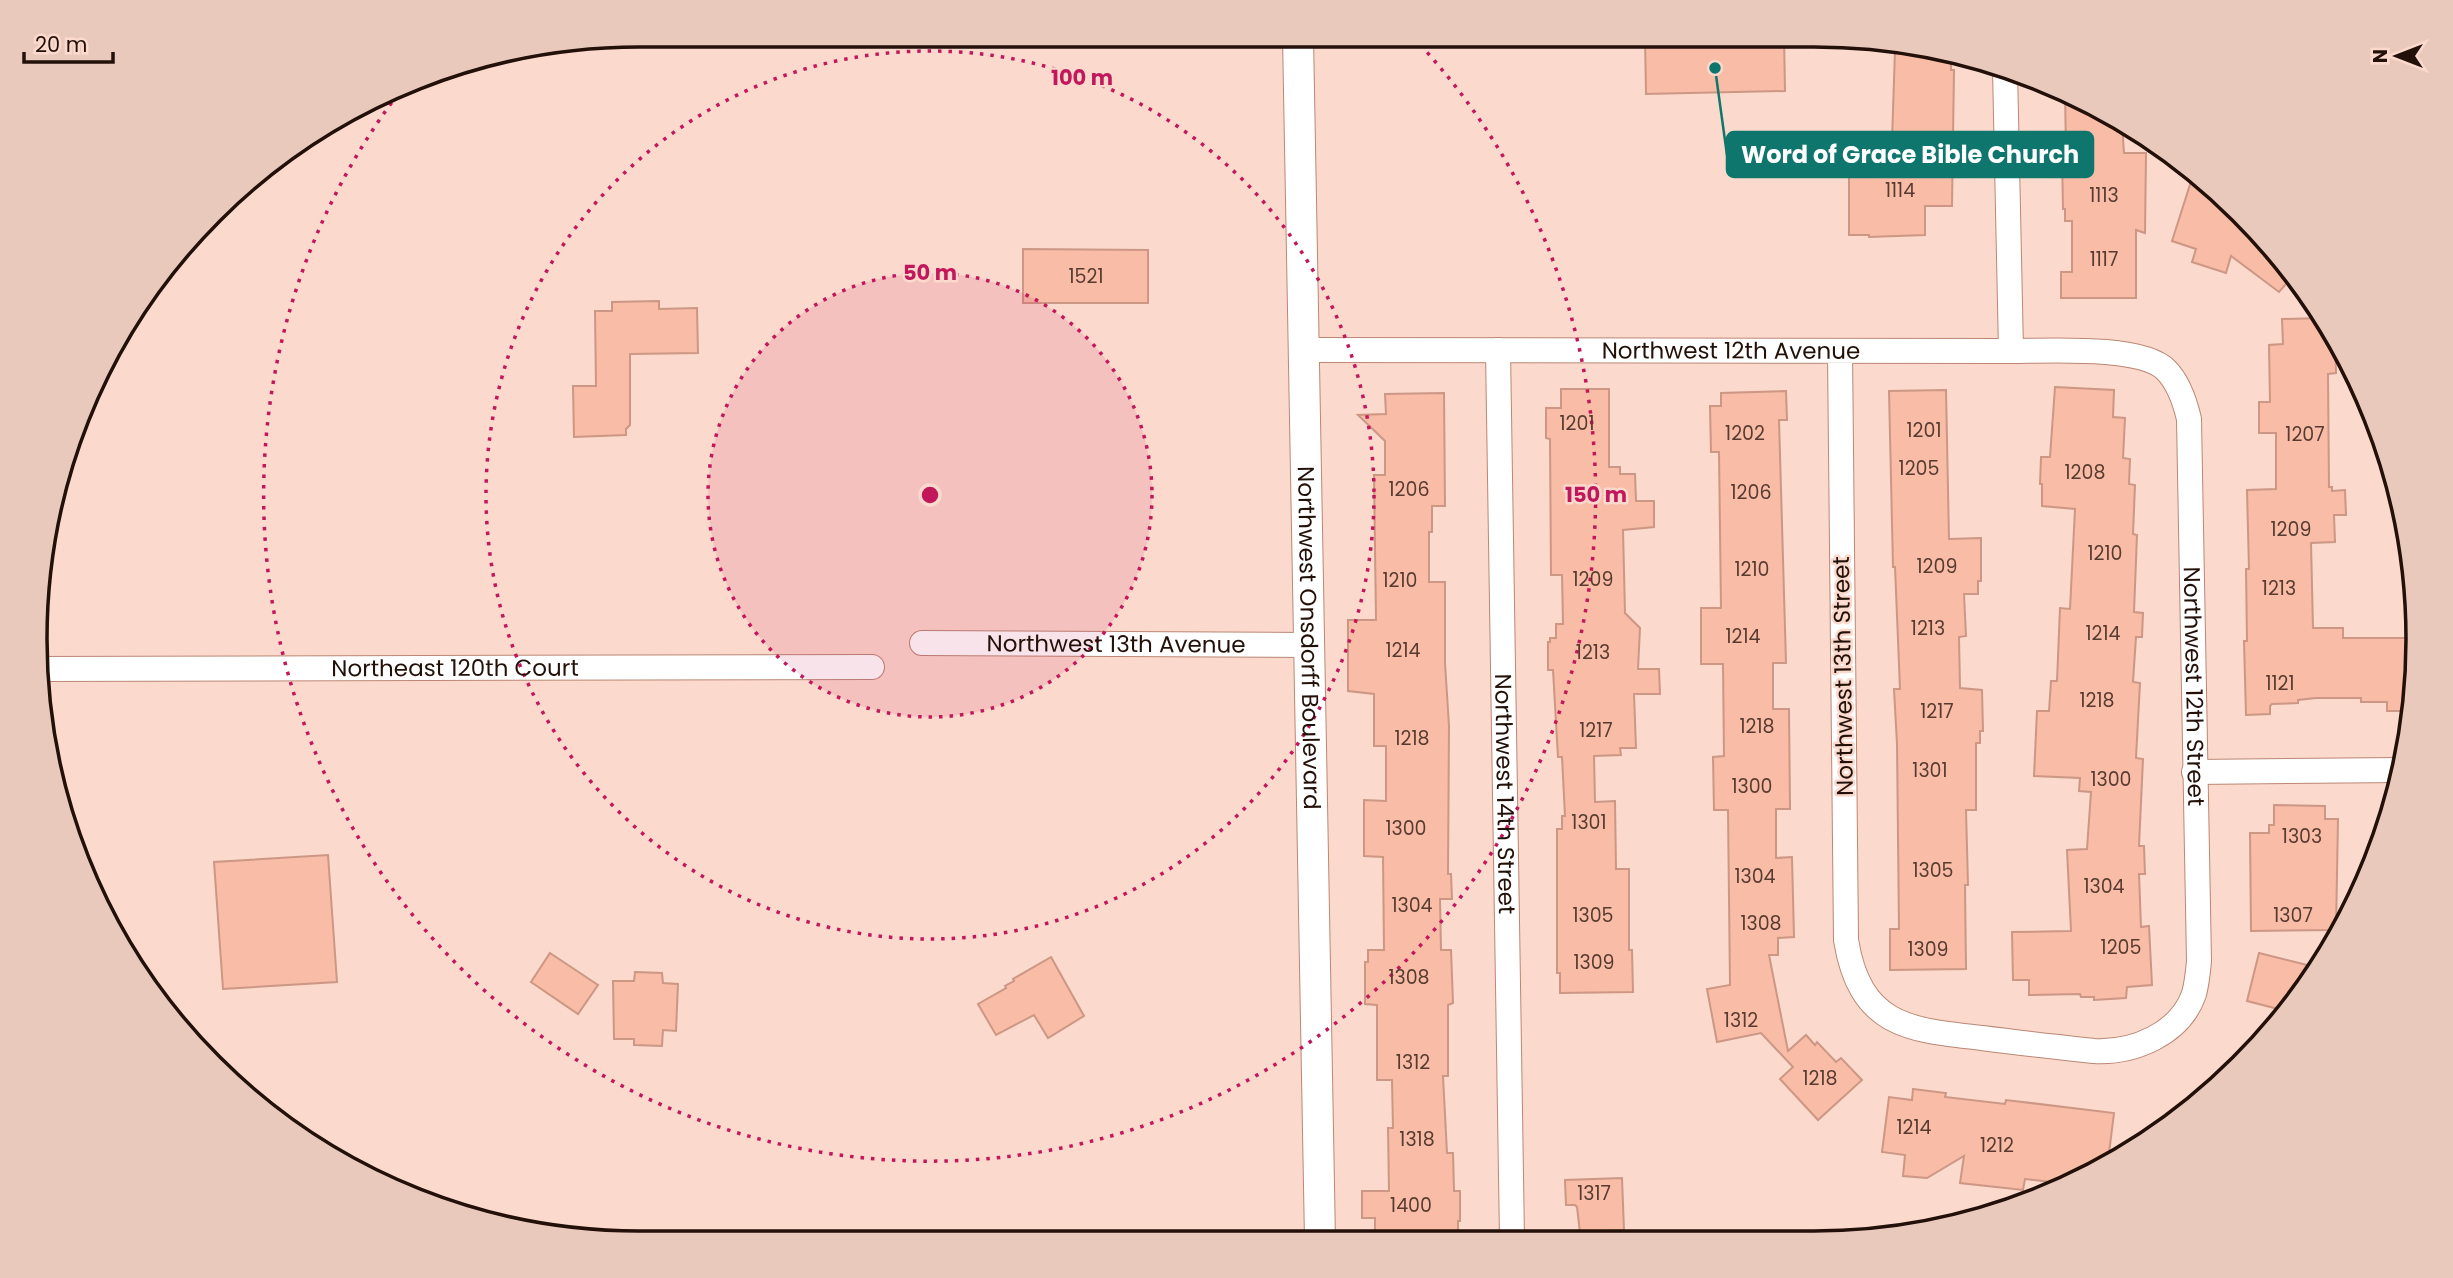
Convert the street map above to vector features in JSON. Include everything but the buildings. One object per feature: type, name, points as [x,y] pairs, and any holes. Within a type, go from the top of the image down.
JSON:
[{"type":"street","name":"Northwest Onsdorff Boulevard","points":[[1298,47],[1320,1231]]},
{"type":"street","points":[[2005,79],[2011,351]]},
{"type":"street","name":"Northwest 12th Avenue","points":[[1304,350],[2111,352],[2156,362]]},
{"type":"street","name":"Northwest 14th Street","points":[[1498,350],[1512,1231]]},
{"type":"street","name":"Northwest 13th Street","points":[[1840,351],[1846,940],[1854,973],[1867,996],[1887,1017],[1923,1031],[2110,1052],[2154,1039],[2177,1018]]},
{"type":"street","name":"Northwest 12th Street","points":[[2156,362],[2167,370],[2181,391],[2189,419],[2199,961],[2193,994],[2187,1007],[2177,1018]]},
{"type":"street","name":"Northwest 13th Avenue","points":[[922,643],[1309,645]]},
{"type":"street","name":"Northeast 120th Court","points":[[49,669],[872,667]]},
{"type":"street","points":[[2194,772],[2391,770]]},
{"type":"place","name":"Word of Grace Bible Church","points":[[1715,68]]}]
